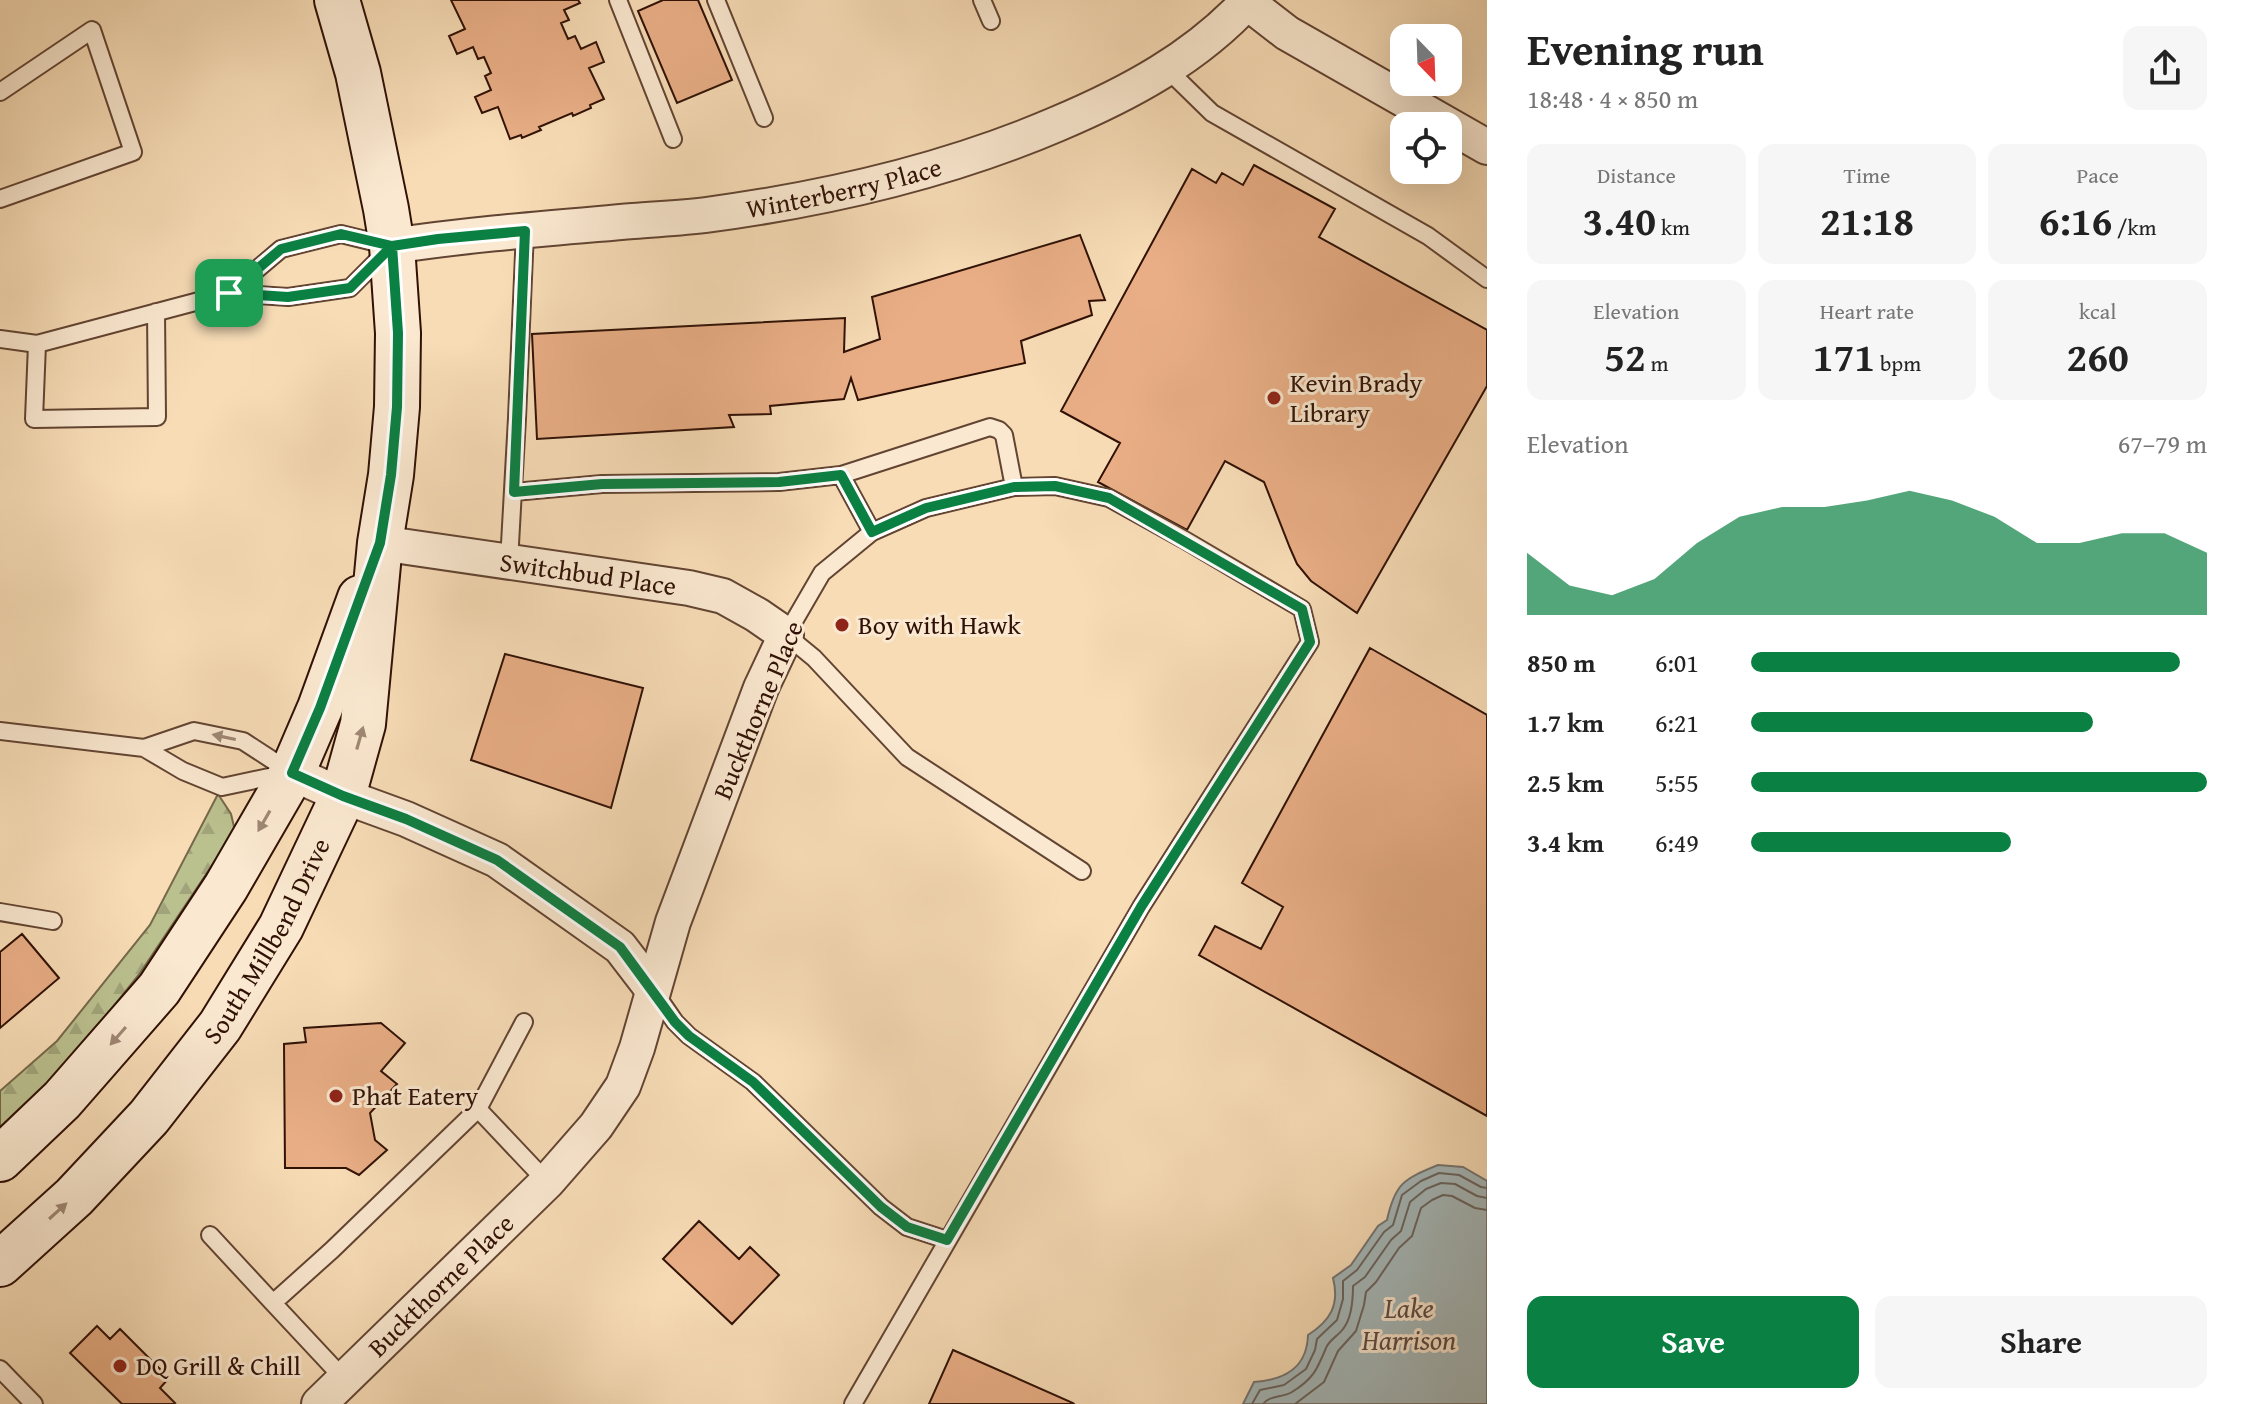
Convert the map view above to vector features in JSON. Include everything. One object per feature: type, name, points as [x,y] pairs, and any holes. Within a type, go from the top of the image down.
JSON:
[{"type":"street","name":"South Millbend Drive","points":[[0,1264],[74,1197],[149,1117],[220,1026],[281,927],[343,796],[363,724],[380,543],[391,475],[397,407],[398,333],[392,246],[358,73],[337,0]]},
{"type":"street","name":"Winterberry Place","points":[[392,246],[438,239],[704,215],[781,203],[918,174],[1008,145],[1090,111],[1167,69],[1207,40],[1248,1]]},
{"type":"street","points":[[1248,1],[1287,33],[1487,147]]},
{"type":"street","name":"South Millbend Drive","points":[[0,1159],[62,1100],[159,989],[226,887],[292,773],[320,708],[380,543]]},
{"type":"street","name":"Switchbud Place","points":[[380,543],[689,588],[723,596],[786,635]]},
{"type":"street","name":"Buckthorne Place","points":[[319,1404],[547,1182],[596,1126],[623,1086],[673,922],[761,688],[786,635]]},
{"type":"street","points":[[292,773],[497,860],[620,947],[653,990]]},
{"type":"lane","points":[[618,0],[673,139]]},
{"type":"lane","points":[[716,0],[764,118]]},
{"type":"lane","points":[[982,0],[991,21]]},
{"type":"lane","points":[[0,92],[92,30],[133,152],[0,199]]},
{"type":"lane","points":[[1167,69],[1212,113],[1428,236],[1487,279]]},
{"type":"lane","points":[[509,562],[525,231]]},
{"type":"lane","points":[[229,293],[281,249],[341,234],[392,246]]},
{"type":"lane","points":[[0,339],[37,344],[229,293],[288,297],[350,288],[392,246]]},
{"type":"lane","points":[[37,344],[34,419],[157,417],[156,312]]},
{"type":"lane","points":[[514,492],[602,484],[779,482],[841,475],[990,427],[1004,435],[1014,487]]},
{"type":"lane","points":[[841,475],[872,532]]},
{"type":"lane","name":"Buckthorne Place","points":[[786,635],[822,573],[872,532],[926,508],[1014,487],[1055,486],[1109,498],[1302,609],[1310,642],[1141,907],[853,1404]]},
{"type":"lane","points":[[786,635],[814,658],[907,757],[1082,871]]},
{"type":"lane","points":[[0,731],[144,748],[183,771],[222,787],[292,773]]},
{"type":"lane","points":[[144,748],[194,731],[243,741],[292,773]]},
{"type":"lane","points":[[0,912],[53,921]]},
{"type":"lane","points":[[653,990],[682,1029],[753,1082],[881,1207],[907,1227],[947,1240]]},
{"type":"lane","points":[[273,1303],[478,1109],[524,1022]]},
{"type":"lane","points":[[478,1109],[547,1182]]},
{"type":"lane","points":[[210,1235],[344,1379]]},
{"type":"lane","points":[[0,1369],[34,1404]]},
{"type":"green space","points":[[218,794],[231,814],[235,831],[140,973],[55,1080],[0,1133],[0,1091],[57,1041],[150,925]]},
{"type":"water","name":"Lake Harrison","points":[[1438,1165],[1463,1167],[1487,1181],[1487,1404],[1243,1404],[1254,1382],[1284,1375],[1299,1364],[1304,1356],[1308,1335],[1322,1324],[1334,1304],[1333,1278],[1351,1265],[1378,1226],[1387,1220],[1394,1198],[1403,1184]]},
{"type":"building","points":[[451,0],[578,0],[580,3],[564,10],[569,20],[561,23],[568,39],[575,36],[581,49],[596,42],[604,62],[589,68],[604,99],[573,116],[572,113],[539,127],[541,130],[510,139],[498,107],[482,113],[475,97],[491,90],[485,76],[491,73],[484,57],[478,59],[473,47],[457,54],[449,36],[465,29]]},
{"type":"building","points":[[663,0],[698,0],[732,80],[677,103],[638,11]]},
{"type":"building","name":"Kevin Brady Library","points":[[1254,165],[1335,209],[1319,237],[1487,330],[1487,386],[1357,613],[1311,581],[1297,564],[1264,482],[1225,461],[1187,530],[1098,482],[1120,443],[1061,411],[1192,169],[1216,183],[1222,173],[1243,185]]},
{"type":"building","points":[[1080,235],[1105,300],[1089,301],[1092,315],[1021,341],[1025,363],[858,400],[851,378],[844,399],[770,406],[771,414],[729,415],[734,427],[537,439],[532,334],[845,318],[844,352],[880,339],[872,297]]},
{"type":"building","points":[[1370,648],[1487,715],[1487,1116],[1199,955],[1215,926],[1261,949],[1283,907],[1242,883]]},
{"type":"building","points":[[505,654],[643,688],[611,808],[471,760]]},
{"type":"building","points":[[22,934],[59,978],[0,1028],[0,952]]},
{"type":"building","points":[[381,1023],[405,1043],[381,1071],[397,1084],[370,1113],[375,1140],[387,1150],[359,1175],[346,1168],[285,1168],[284,1044],[306,1042],[304,1028]]},
{"type":"building","points":[[699,1221],[739,1259],[750,1247],[779,1275],[732,1324],[663,1259]]},
{"type":"building","name":"DQ Grill & Chill","points":[[97,1326],[110,1339],[120,1329],[169,1378],[160,1388],[175,1403],[122,1404],[70,1353]]},
{"type":"building","points":[[953,1350],[1073,1403],[1074,1404],[929,1404]]},
{"type":"place","name":"Kevin Brady Library","points":[[1274,398]]},
{"type":"place","name":"Boy with Hawk","points":[[842,625]]},
{"type":"place","name":"Phat Eatery","points":[[336,1096]]},
{"type":"place","name":"DQ Grill & Chill","points":[[120,1366]]},
{"type":"route","points":[[229,293],[281,249],[341,234],[392,246],[525,231],[514,492],[602,484],[779,482],[841,475],[872,532],[926,508],[1014,487],[1055,486],[1109,498],[1302,609],[1310,642],[1141,907],[947,1240],[907,1227],[881,1207],[753,1082],[689,1036],[675,1022],[620,947],[497,860],[292,773],[320,708],[380,543],[391,475],[397,407],[398,333],[392,246],[350,288],[288,297],[229,293]]}]
